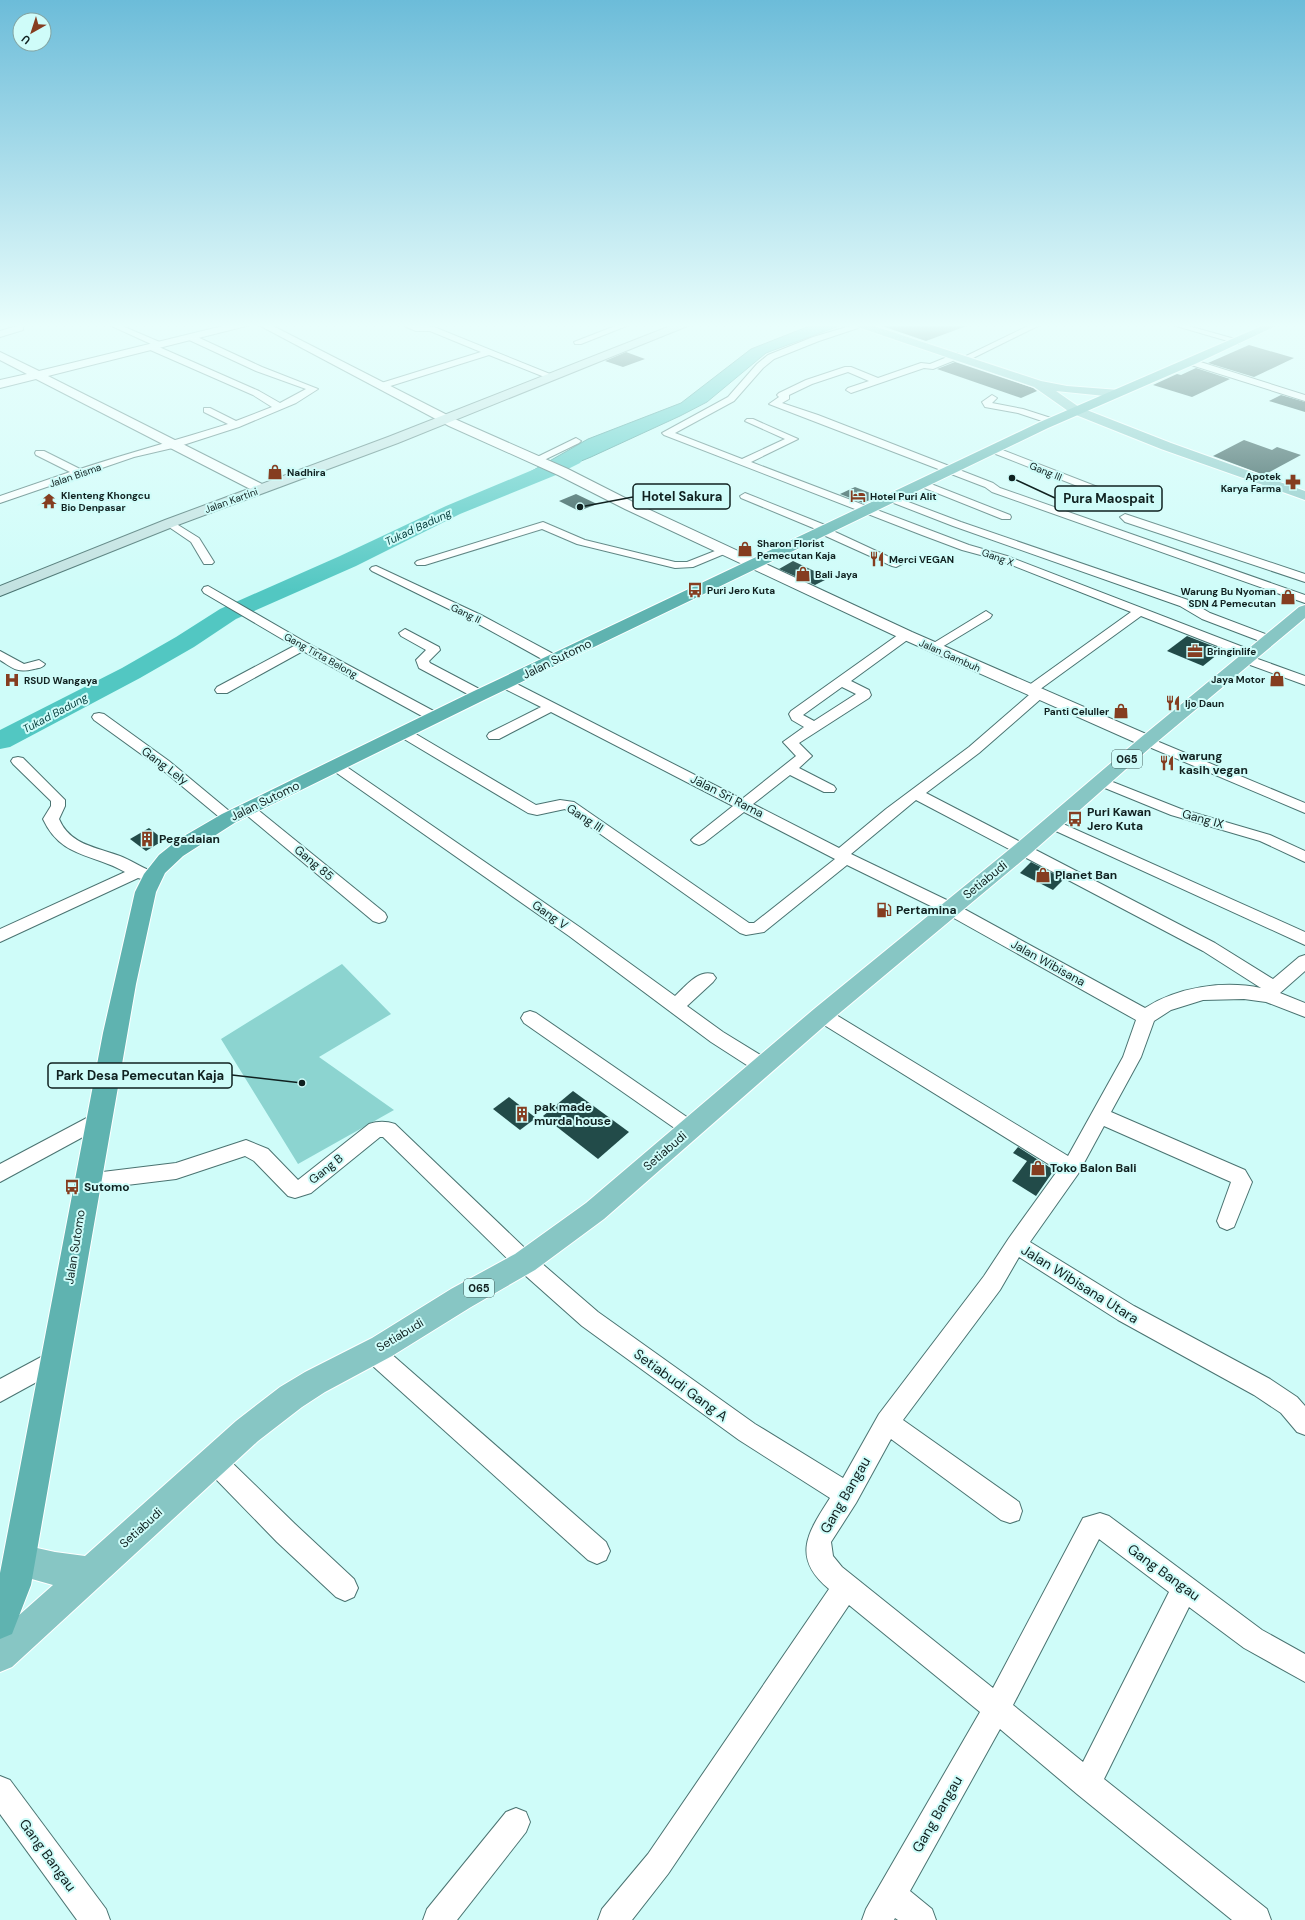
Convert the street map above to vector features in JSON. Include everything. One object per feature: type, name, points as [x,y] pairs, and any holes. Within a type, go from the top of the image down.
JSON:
[{"type":"highway","name":"Jalan Sutomo","points":[[0,1622],[14,1585],[19,1560],[56,1360],[86,1182],[124,984],[146,889],[145,875],[160,867],[175,853],[229,818],[248,808],[1069,413]]},
{"type":"main road","name":"Jalan Kartini","points":[[0,591],[170,523],[461,413]]},
{"type":"main road","points":[[1082,413],[1166,446],[1305,496]]},
{"type":"main road","name":"Setiabudi","points":[[0,1655],[214,1461],[247,1432],[291,1397],[315,1382],[373,1352],[461,1298],[525,1262],[595,1211],[822,1015],[949,908],[1023,849],[1100,781],[1305,610]]},
{"type":"main road","points":[[19,1560],[42,1567],[72,1572],[91,1573]]},
{"type":"street","points":[[111,413],[173,445],[265,488]]},
{"type":"street","points":[[212,413],[236,425]]},
{"type":"street","name":"Jalan Bisma","points":[[1,499],[146,451],[173,445],[236,425],[266,413]]},
{"type":"street","name":"Jalan Gambuh","points":[[433,413],[563,472],[630,506],[906,635],[1034,693],[1148,741]]},
{"type":"street","name":"Gang X","points":[[705,413],[667,433],[966,548],[982,551],[1003,558],[1139,612],[1305,681]]},
{"type":"street","points":[[801,413],[1067,516],[1305,599]]},
{"type":"street","points":[[1025,413],[1051,421]]},
{"type":"street","points":[[743,462],[793,439],[750,421]]},
{"type":"street","points":[[540,462],[576,441]]},
{"type":"street","name":"Gang III","points":[[992,449],[1057,476],[1140,507]]},
{"type":"street","points":[[40,453],[79,473]]},
{"type":"street","points":[[921,483],[1006,517]]},
{"type":"street","points":[[745,496],[825,530],[896,564]]},
{"type":"street","points":[[890,498],[957,524],[1184,603],[1206,616],[1269,640]]},
{"type":"street","points":[[1125,517],[1129,520],[1193,542],[1305,578]]},
{"type":"street","points":[[170,523],[195,540],[208,562]]},
{"type":"street","points":[[421,563],[543,525],[581,542],[675,565],[689,565],[725,550]]},
{"type":"street","name":"Gang II","points":[[376,569],[478,618],[554,660]]},
{"type":"street","name":"Gang Tirta Belong","points":[[208,590],[304,646],[436,718]]},
{"type":"street","points":[[844,857],[891,812],[974,750],[1034,693],[1139,612]]},
{"type":"street","points":[[933,647],[986,615]]},
{"type":"street","points":[[405,634],[434,650],[422,660],[424,665],[480,695]]},
{"type":"street","points":[[816,727],[797,717],[796,714],[906,635]]},
{"type":"street","points":[[222,690],[304,646]]},
{"type":"street","points":[[0,655],[22,668],[39,664]]},
{"type":"street","points":[[699,840],[805,755],[790,742],[816,727],[864,695],[864,693],[841,681]]},
{"type":"street","name":"Jalan Sri Rama","points":[[506,684],[744,804],[844,857],[949,908]]},
{"type":"street","points":[[494,736],[552,707]]},
{"type":"street","name":"Gang Lely","points":[[99,717],[164,764],[229,818]]},
{"type":"street","name":"Gang III","points":[[404,733],[532,810],[545,809],[564,804],[569,806],[746,929],[758,928],[844,857]]},
{"type":"street","points":[[1148,741],[1305,808]]},
{"type":"street","points":[[18,761],[58,800],[58,806],[51,819],[66,841],[80,850],[103,856],[127,865],[145,875]]},
{"type":"street","name":"Gang V","points":[[336,766],[575,932],[717,1037],[763,1066]]},
{"type":"street","points":[[788,768],[829,789]]},
{"type":"street","name":"Gang IX","points":[[1100,781],[1176,812],[1265,838],[1305,857]]},
{"type":"street","points":[[916,794],[1209,947],[1270,992],[1305,1010]]},
{"type":"street","name":"Gang 85","points":[[248,808],[379,917]]},
{"type":"street","points":[[1052,824],[1305,939]]},
{"type":"street","points":[[0,936],[145,875]]},
{"type":"street","name":"Jalan Wibisana","points":[[949,908],[1146,1017]]},
{"type":"street","points":[[1146,1017],[1168,1004],[1190,996],[1217,993],[1270,992],[1305,962]]},
{"type":"street","points":[[675,1006],[706,978]]},
{"type":"street","points":[[822,1015],[1071,1168]]},
{"type":"street","name":"Jalan Wibisana Utara","points":[[1146,1017],[1132,1057],[1101,1116],[1071,1168],[1016,1244],[1126,1313],[1262,1387],[1289,1405],[1305,1424]]},
{"type":"street","points":[[530,1018],[690,1129]]},
{"type":"street","points":[[1101,1116],[1238,1176],[1242,1182],[1226,1222]]},
{"type":"street","points":[[0,1174],[98,1120]]},
{"type":"street","name":"Gang B","points":[[86,1182],[176,1171],[246,1148],[261,1155],[295,1190],[304,1187],[376,1129],[388,1129],[525,1262]]},
{"type":"street","name":"Gang Bangau","points":[[997,1708],[833,1576],[821,1562],[818,1542],[823,1531],[847,1494],[887,1422],[992,1283],[1016,1244]]},
{"type":"street","name":"Setiabudi Gang A","points":[[525,1262],[596,1324],[747,1432],[847,1494]]},
{"type":"street","points":[[373,1352],[597,1551]]},
{"type":"street","points":[[0,1391],[56,1360]]},
{"type":"street","points":[[887,1422],[1010,1511]]},
{"type":"street","points":[[214,1461],[286,1533],[346,1588]]},
{"type":"street","name":"Gang Bangau","points":[[877,1920],[997,1708],[1092,1527],[1100,1525],[1253,1639],[1305,1669]]},
{"type":"street","points":[[613,1920],[658,1864],[846,1586]]},
{"type":"street","points":[[1087,1784],[1186,1588]]},
{"type":"street","points":[[997,1708],[1087,1784],[1256,1920]]},
{"type":"street","name":"Gang Bangau","points":[[0,1790],[95,1920]]},
{"type":"street","points":[[438,1920],[516,1822]]},
{"type":"street","points":[[891,1895],[921,1920]]},
{"type":"shaded area","points":[[656,413],[687,413],[591,457],[535,480],[525,475],[588,439]]},
{"type":"shaded area","points":[[342,964],[391,1014],[319,1057],[394,1110],[298,1164],[221,1039]]},
{"type":"building","points":[[1244,440],[1272,450],[1277,447],[1301,455],[1264,475],[1213,456]]},
{"type":"building","name":"Hotel Puri Alit","points":[[855,487],[878,496],[863,503],[840,494]]},
{"type":"building","points":[[576,494],[597,504],[579,511],[559,501]]},
{"type":"building","name":"Bali Jaya","points":[[793,561],[829,578],[815,585],[779,569]]},
{"type":"building","name":"Bringinlife","points":[[1187,636],[1223,650],[1203,666],[1167,651]]},
{"type":"building","name":"Pegadaian","points":[[149,828],[164,840],[146,851],[130,839]]},
{"type":"building","name":"Planet Ban","points":[[1031,862],[1064,879],[1053,890],[1020,873]]},
{"type":"building","points":[[573,1091],[629,1132],[598,1159],[543,1116]]},
{"type":"building","name":"pak made murda house","points":[[509,1097],[536,1118],[520,1130],[493,1109]]},
{"type":"building","name":"Toko Balon Bali","points":[[1018,1147],[1054,1170],[1036,1196],[1012,1181],[1027,1161],[1013,1153]]},
{"type":"waterway","name":"Tukad Badung","points":[[0,741],[131,673],[185,642],[228,614],[348,561],[453,510],[549,471],[573,459]]},
{"type":"place","name":"Nadhira","points":[[275,472]]},
{"type":"place","name":"Pura Maospait","points":[[1012,478]]},
{"type":"place","name":"Apotek Karya Farma","points":[[1293,482]]},
{"type":"place","name":"Hotel Puri Alit","points":[[858,496]]},
{"type":"place","name":"Klenteng Khongcu Bio Denpasar","points":[[49,501]]},
{"type":"place","name":"Hotel Sakura","points":[[580,507]]},
{"type":"place","name":"Sharon Florist Pemecutan Kaja","points":[[745,549]]},
{"type":"place","name":"Merci VEGAN","points":[[877,559]]},
{"type":"place","name":"Bali Jaya","points":[[803,574]]},
{"type":"place","name":"Puri Jero Kuta","points":[[695,590]]},
{"type":"place","name":"Warung Bu Nyoman SDN 4 Pemecutan","points":[[1288,597]]},
{"type":"place","name":"Bringinlife","points":[[1195,651]]},
{"type":"place","name":"Jaya Motor","points":[[1277,679]]},
{"type":"place","name":"RSUD Wangaya","points":[[12,680]]},
{"type":"place","name":"Ijo Daun","points":[[1173,703]]},
{"type":"place","name":"Panti Celuller","points":[[1121,711]]},
{"type":"place","name":"warung kasih vegan","points":[[1167,763]]},
{"type":"place","name":"Puri Kawan Jero Kuta","points":[[1075,819]]},
{"type":"place","name":"Pegadaian","points":[[147,839]]},
{"type":"place","name":"Planet Ban","points":[[1043,875]]},
{"type":"place","name":"Pertamina","points":[[884,910]]},
{"type":"place","name":"Park Desa Pemecutan Kaja","points":[[302,1083]]},
{"type":"place","name":"pak made murda house","points":[[522,1114]]},
{"type":"place","name":"Toko Balon Bali","points":[[1038,1168]]},
{"type":"place","name":"Sutomo","points":[[72,1187]]}]
